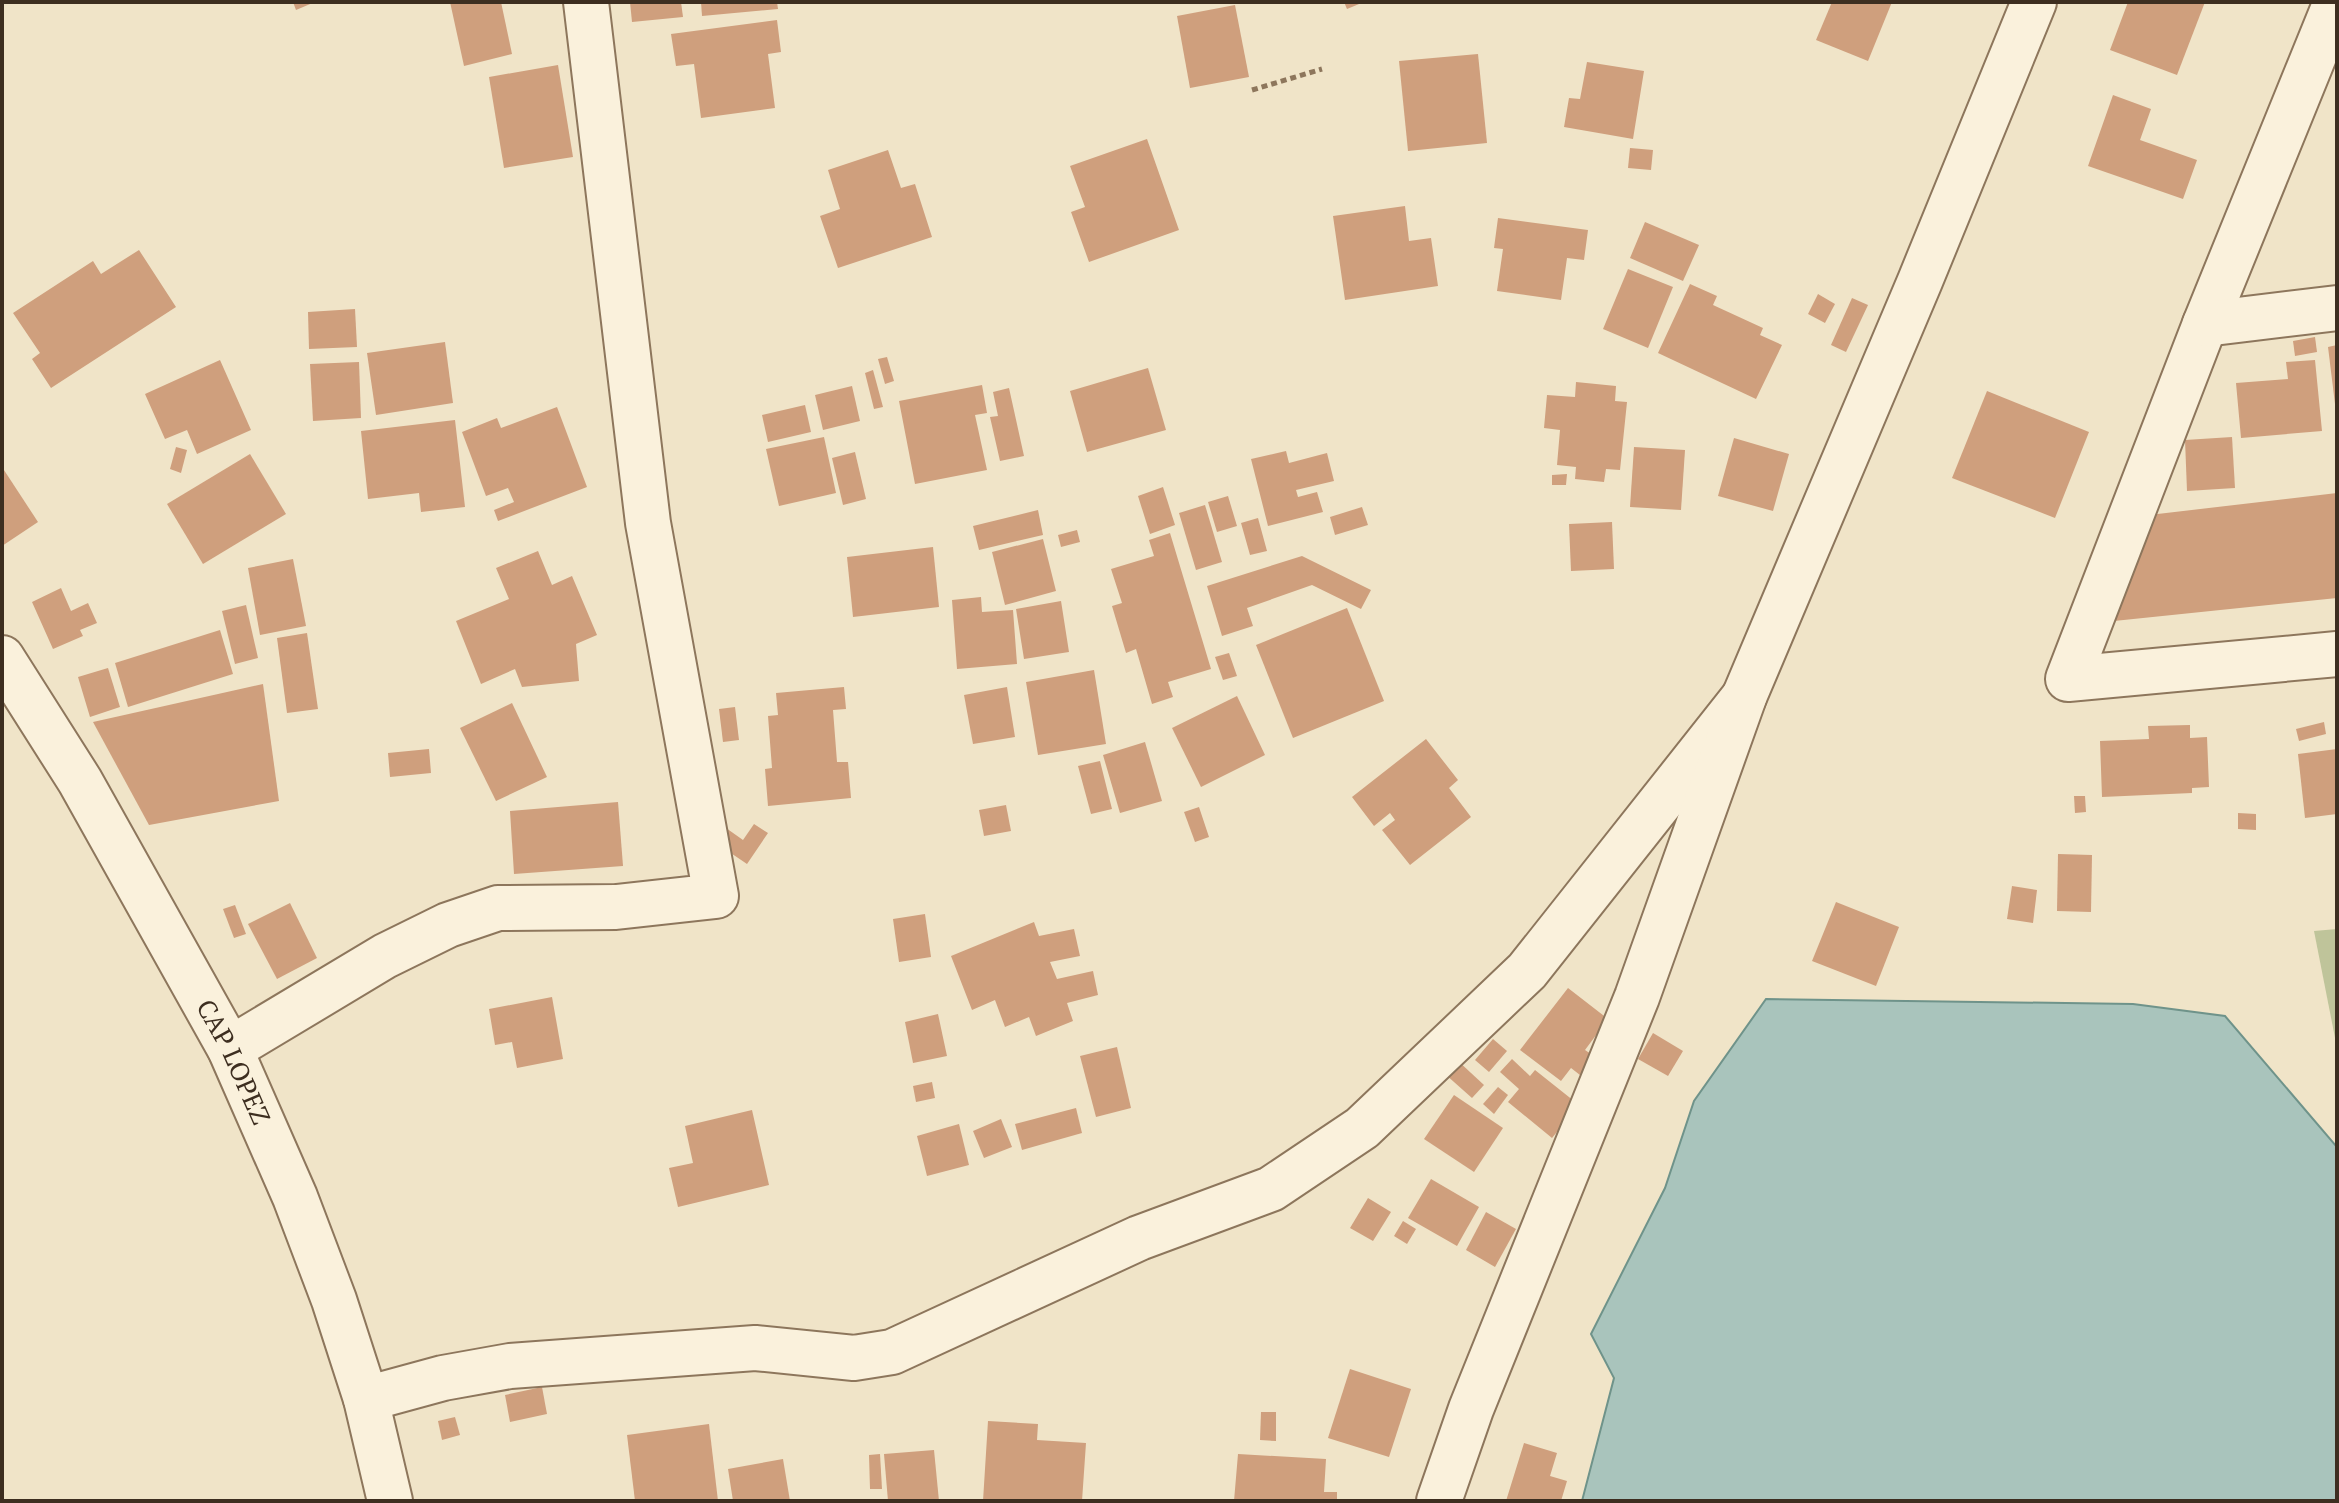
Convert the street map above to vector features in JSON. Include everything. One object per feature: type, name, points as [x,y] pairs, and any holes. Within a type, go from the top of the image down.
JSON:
[{"type":"street","points":[[230,1049],[385,956],[448,925],[498,908],[616,907],[716,896],[648,523],[586,2]]},
{"type":"street","points":[[1439,1501],[1471,1409],[1637,997],[1744,697],[2034,2]]},
{"type":"street","points":[[2336,2],[2205,324],[2068,679],[2337,654]]},
{"type":"street","points":[[2205,324],[2337,308]]},
{"type":"street","name":"CAP LOPEZ","points":[[2,658],[80,781],[230,1049],[295,1197],[334,1300],[366,1399],[390,1501]]},
{"type":"street","points":[[366,1399],[443,1378],[510,1366],[755,1348],[854,1358],[892,1352],[1139,1238],[1271,1189],[1362,1128],[1527,971],[1744,697]]},
{"type":"path","points":[[1252,90],[1322,69]]},
{"type":"green space","points":[[2337,929],[2337,1048],[2314,931]]},
{"type":"water","points":[[1766,999],[2133,1004],[2225,1016],[2337,1147],[2337,1501],[1582,1501],[1614,1378],[1591,1334],[1665,1188],[1694,1101]]},
{"type":"building","points":[[293,2],[315,2],[296,10]]},
{"type":"building","points":[[450,2],[501,2],[512,54],[464,66]]},
{"type":"building","points":[[630,2],[681,2],[683,17],[632,22]]},
{"type":"building","points":[[701,2],[777,2],[778,9],[702,16]]},
{"type":"building","points":[[1344,2],[1364,2],[1347,9]]},
{"type":"building","points":[[1832,2],[1892,2],[1868,61],[1816,40]]},
{"type":"building","points":[[2128,2],[2205,2],[2177,75],[2110,50]]},
{"type":"building","points":[[1235,5],[1249,77],[1190,88],[1177,16]]},
{"type":"building","points":[[777,20],[781,52],[768,54],[775,108],[701,118],[694,64],[676,66],[671,34]]},
{"type":"building","points":[[1478,54],[1487,143],[1408,151],[1399,61]]},
{"type":"building","points":[[1587,62],[1644,71],[1633,139],[1564,127],[1569,98],[1580,99]]},
{"type":"building","points":[[558,65],[573,157],[504,168],[489,77]]},
{"type":"building","points":[[2113,95],[2151,109],[2140,140],[2197,160],[2183,199],[2088,166]]},
{"type":"building","points":[[1147,139],[1179,230],[1089,262],[1071,212],[1085,207],[1070,166]]},
{"type":"building","points":[[1630,148],[1653,150],[1651,170],[1628,168]]},
{"type":"building","points":[[888,150],[901,188],[915,184],[932,237],[838,268],[820,216],[840,209],[828,170]]},
{"type":"building","points":[[1405,206],[1409,241],[1431,238],[1438,286],[1345,300],[1333,216]]},
{"type":"building","points":[[1498,218],[1588,230],[1584,260],[1567,258],[1561,300],[1497,291],[1503,249],[1494,248]]},
{"type":"building","points":[[1645,222],[1699,245],[1683,281],[1630,258]]},
{"type":"building","points":[[139,250],[176,307],[51,388],[32,359],[40,353],[13,313],[93,261],[101,274]]},
{"type":"building","points":[[1628,269],[1673,287],[1648,348],[1603,329]]},
{"type":"building","points":[[1690,284],[1717,296],[1713,305],[1763,328],[1760,335],[1782,345],[1756,399],[1658,353]]},
{"type":"building","points":[[1818,294],[1835,304],[1825,323],[1808,314]]},
{"type":"building","points":[[1852,298],[1868,305],[1846,352],[1831,345]]},
{"type":"building","points":[[355,309],[357,347],[309,349],[308,312]]},
{"type":"building","points":[[2315,337],[2317,352],[2295,356],[2293,341]]},
{"type":"building","points":[[445,342],[453,403],[376,415],[367,353]]},
{"type":"building","points":[[2337,345],[2337,404],[2335,404],[2328,347]]},
{"type":"building","points":[[887,357],[894,381],[885,384],[878,359]]},
{"type":"building","points":[[220,360],[251,430],[197,454],[187,430],[165,439],[145,394]]},
{"type":"building","points":[[2315,360],[2322,431],[2241,438],[2236,383],[2288,379],[2286,362]]},
{"type":"building","points":[[359,362],[361,418],[313,421],[310,364]]},
{"type":"building","points":[[1148,368],[1166,430],[1087,452],[1070,391]]},
{"type":"building","points":[[873,370],[883,407],[874,409],[865,373]]},
{"type":"building","points":[[1576,382],[1616,386],[1615,401],[1627,402],[1620,470],[1606,469],[1604,482],[1575,479],[1576,467],[1557,465],[1560,430],[1544,428],[1547,395],[1575,397]]},
{"type":"building","points":[[982,385],[987,413],[975,415],[987,470],[915,484],[899,401]]},
{"type":"building","points":[[852,386],[860,421],[823,430],[815,395]]},
{"type":"building","points":[[1009,388],[1024,456],[1000,461],[990,417],[998,416],[993,392]]},
{"type":"building","points":[[1987,391],[2089,432],[2055,518],[1952,478]]},
{"type":"building","points":[[805,405],[811,432],[768,442],[762,415]]},
{"type":"building","points":[[557,407],[587,487],[498,521],[494,510],[514,502],[508,488],[486,496],[462,432],[497,418],[501,428]]},
{"type":"building","points":[[455,420],[465,507],[421,512],[419,493],[368,499],[361,431]]},
{"type":"building","points":[[824,437],[836,493],[779,506],[766,449]]},
{"type":"building","points":[[2232,437],[2235,488],[2187,491],[2185,440]]},
{"type":"building","points":[[1734,438],[1789,454],[1773,511],[1718,496]]},
{"type":"building","points":[[176,447],[187,450],[181,473],[170,469]]},
{"type":"building","points":[[1634,447],[1685,450],[1681,510],[1630,507]]},
{"type":"building","points":[[1286,451],[1289,463],[1327,453],[1334,481],[1296,490],[1298,497],[1317,492],[1323,512],[1268,526],[1251,459]]},
{"type":"building","points":[[855,452],[866,499],[843,505],[832,458]]},
{"type":"building","points":[[250,454],[286,514],[203,564],[167,504]]},
{"type":"building","points":[[2,467],[38,522],[2,546]]},
{"type":"building","points":[[1567,474],[1566,485],[1552,485],[1552,475]]},
{"type":"building","points":[[1163,487],[1175,525],[1150,534],[1138,496]]},
{"type":"building","points":[[2337,493],[2337,598],[2114,621],[2149,515]]},
{"type":"building","points":[[1228,496],[1237,526],[1217,532],[1208,502]]},
{"type":"building","points":[[1205,505],[1222,562],[1196,570],[1179,513]]},
{"type":"building","points":[[1362,507],[1368,525],[1335,535],[1330,517]]},
{"type":"building","points":[[1038,510],[1043,535],[979,550],[973,526]]},
{"type":"building","points":[[1258,518],[1267,551],[1250,555],[1241,523]]},
{"type":"building","points":[[1612,522],[1614,569],[1571,571],[1569,524]]},
{"type":"building","points":[[1077,530],[1080,542],[1061,547],[1058,535]]},
{"type":"building","points":[[1170,533],[1211,669],[1168,682],[1173,697],[1152,704],[1136,649],[1126,653],[1112,606],[1122,603],[1111,569],[1154,556],[1149,540]]},
{"type":"building","points":[[1043,539],[1056,591],[1005,605],[992,552]]},
{"type":"building","points":[[933,547],[939,607],[853,617],[847,557]]},
{"type":"building","points":[[538,551],[552,585],[572,576],[597,635],[576,644],[579,681],[522,687],[515,669],[481,684],[456,621],[509,599],[496,568]]},
{"type":"building","points":[[1302,556],[1371,590],[1361,609],[1312,585],[1247,608],[1253,626],[1222,636],[1207,586]]},
{"type":"building","points":[[293,559],[306,626],[260,635],[248,568]]},
{"type":"building","points":[[61,588],[71,611],[88,603],[97,623],[80,630],[83,636],[53,649],[32,602]]},
{"type":"building","points":[[981,597],[982,612],[1013,610],[1017,664],[957,669],[952,600]]},
{"type":"building","points":[[1061,601],[1069,652],[1024,659],[1016,609]]},
{"type":"building","points":[[246,605],[258,658],[235,664],[222,611]]},
{"type":"building","points":[[1347,608],[1384,701],[1293,738],[1256,645]]},
{"type":"building","points":[[220,630],[233,674],[128,707],[115,663]]},
{"type":"building","points":[[307,633],[318,709],[287,713],[277,638]]},
{"type":"building","points":[[1229,653],[1237,676],[1223,680],[1215,657]]},
{"type":"building","points":[[108,668],[120,707],[90,717],[78,677]]},
{"type":"building","points":[[1094,670],[1106,744],[1038,755],[1026,682]]},
{"type":"building","points":[[263,684],[279,801],[149,825],[93,722]]},
{"type":"building","points":[[844,687],[846,709],[833,710],[837,762],[848,762],[851,798],[768,806],[765,769],[772,768],[768,716],[778,715],[776,693]]},
{"type":"building","points":[[1007,687],[1015,737],[973,744],[964,695]]},
{"type":"building","points":[[1237,696],[1265,755],[1201,787],[1172,728]]},
{"type":"building","points":[[512,703],[547,777],[496,801],[460,728]]},
{"type":"building","points":[[735,707],[739,740],[723,742],[719,709]]},
{"type":"building","points":[[2324,722],[2326,734],[2299,741],[2296,729]]},
{"type":"building","points":[[2190,725],[2190,738],[2207,737],[2209,787],[2192,788],[2192,793],[2102,797],[2100,741],[2149,739],[2148,726]]},
{"type":"building","points":[[1426,739],[1458,780],[1449,788],[1471,817],[1410,865],[1382,830],[1395,820],[1390,813],[1374,826],[1352,797]]},
{"type":"building","points":[[1145,742],[1162,801],[1120,813],[1103,755]]},
{"type":"building","points":[[429,749],[431,773],[390,777],[388,753]]},
{"type":"building","points":[[2337,749],[2337,814],[2305,818],[2298,754]]},
{"type":"building","points":[[1100,761],[1112,809],[1091,814],[1078,766]]},
{"type":"building","points":[[2074,796],[2085,796],[2086,812],[2075,813]]},
{"type":"building","points":[[618,802],[623,866],[514,874],[510,811]]},
{"type":"building","points":[[1006,805],[1011,831],[984,836],[979,810]]},
{"type":"building","points":[[1199,807],[1209,837],[1195,842],[1184,812]]},
{"type":"building","points":[[2238,813],[2256,814],[2256,830],[2238,829]]},
{"type":"building","points":[[754,824],[768,833],[747,864],[716,843],[726,828],[743,840]]},
{"type":"building","points":[[2058,854],[2092,855],[2091,912],[2057,911]]},
{"type":"building","points":[[2012,886],[2037,890],[2033,923],[2007,919]]},
{"type":"building","points":[[1836,902],[1899,927],[1876,986],[1812,961]]},
{"type":"building","points":[[290,903],[317,958],[277,979],[248,924]]},
{"type":"building","points":[[235,905],[246,934],[234,938],[223,909]]},
{"type":"building","points":[[925,914],[931,957],[899,962],[893,919]]},
{"type":"building","points":[[1034,922],[1039,936],[1074,929],[1080,956],[1050,962],[1057,979],[1093,971],[1098,995],[1067,1003],[1073,1021],[1036,1036],[1029,1017],[1005,1027],[995,1000],[972,1010],[951,956]]},
{"type":"building","points":[[1568,988],[1608,1019],[1585,1050],[1594,1056],[1580,1075],[1571,1068],[1561,1081],[1520,1050]]},
{"type":"building","points":[[552,997],[563,1059],[517,1068],[512,1042],[495,1045],[489,1009]]},
{"type":"building","points":[[938,1014],[947,1056],[913,1063],[905,1022]]},
{"type":"building","points":[[1653,1033],[1683,1051],[1668,1076],[1638,1059]]},
{"type":"building","points":[[1493,1039],[1507,1051],[1489,1072],[1475,1060]]},
{"type":"building","points":[[1117,1047],[1131,1108],[1096,1117],[1080,1056]]},
{"type":"building","points":[[1512,1059],[1530,1076],[1535,1070],[1579,1105],[1552,1138],[1508,1102],[1519,1089],[1500,1072]]},
{"type":"building","points":[[1457,1060],[1484,1085],[1472,1098],[1445,1074]]},
{"type":"building","points":[[932,1082],[935,1098],[916,1102],[913,1086]]},
{"type":"building","points":[[1498,1087],[1508,1095],[1494,1114],[1483,1104]]},
{"type":"building","points":[[1454,1095],[1503,1128],[1474,1172],[1424,1139]]},
{"type":"building","points":[[1076,1108],[1082,1133],[1022,1150],[1015,1124]]},
{"type":"building","points":[[752,1110],[769,1185],[678,1207],[669,1168],[693,1163],[685,1126]]},
{"type":"building","points":[[1001,1119],[1012,1147],[984,1158],[973,1131]]},
{"type":"building","points":[[959,1124],[969,1165],[927,1176],[917,1136]]},
{"type":"building","points":[[1431,1179],[1479,1207],[1457,1246],[1408,1218]]},
{"type":"building","points":[[1368,1198],[1391,1212],[1373,1241],[1350,1228]]},
{"type":"building","points":[[1486,1212],[1516,1229],[1495,1267],[1466,1250]]},
{"type":"building","points":[[1403,1221],[1416,1229],[1407,1244],[1394,1236]]},
{"type":"building","points":[[1350,1369],[1411,1389],[1389,1457],[1328,1438]]},
{"type":"building","points":[[542,1387],[547,1414],[510,1422],[505,1395]]},
{"type":"building","points":[[1261,1412],[1276,1412],[1276,1441],[1260,1440]]},
{"type":"building","points":[[455,1417],[460,1435],[442,1440],[438,1421]]},
{"type":"building","points":[[988,1421],[1038,1424],[1037,1440],[1086,1443],[1082,1501],[983,1501]]},
{"type":"building","points":[[709,1424],[718,1501],[635,1501],[627,1435]]},
{"type":"building","points":[[1524,1443],[1557,1453],[1550,1476],[1567,1481],[1561,1501],[1506,1501]]},
{"type":"building","points":[[934,1450],[939,1501],[888,1501],[884,1454]]},
{"type":"building","points":[[880,1454],[882,1489],[870,1489],[869,1455]]},
{"type":"building","points":[[1238,1454],[1326,1459],[1324,1492],[1337,1492],[1337,1501],[1234,1501]]},
{"type":"building","points":[[783,1459],[790,1501],[733,1501],[728,1469]]}]
